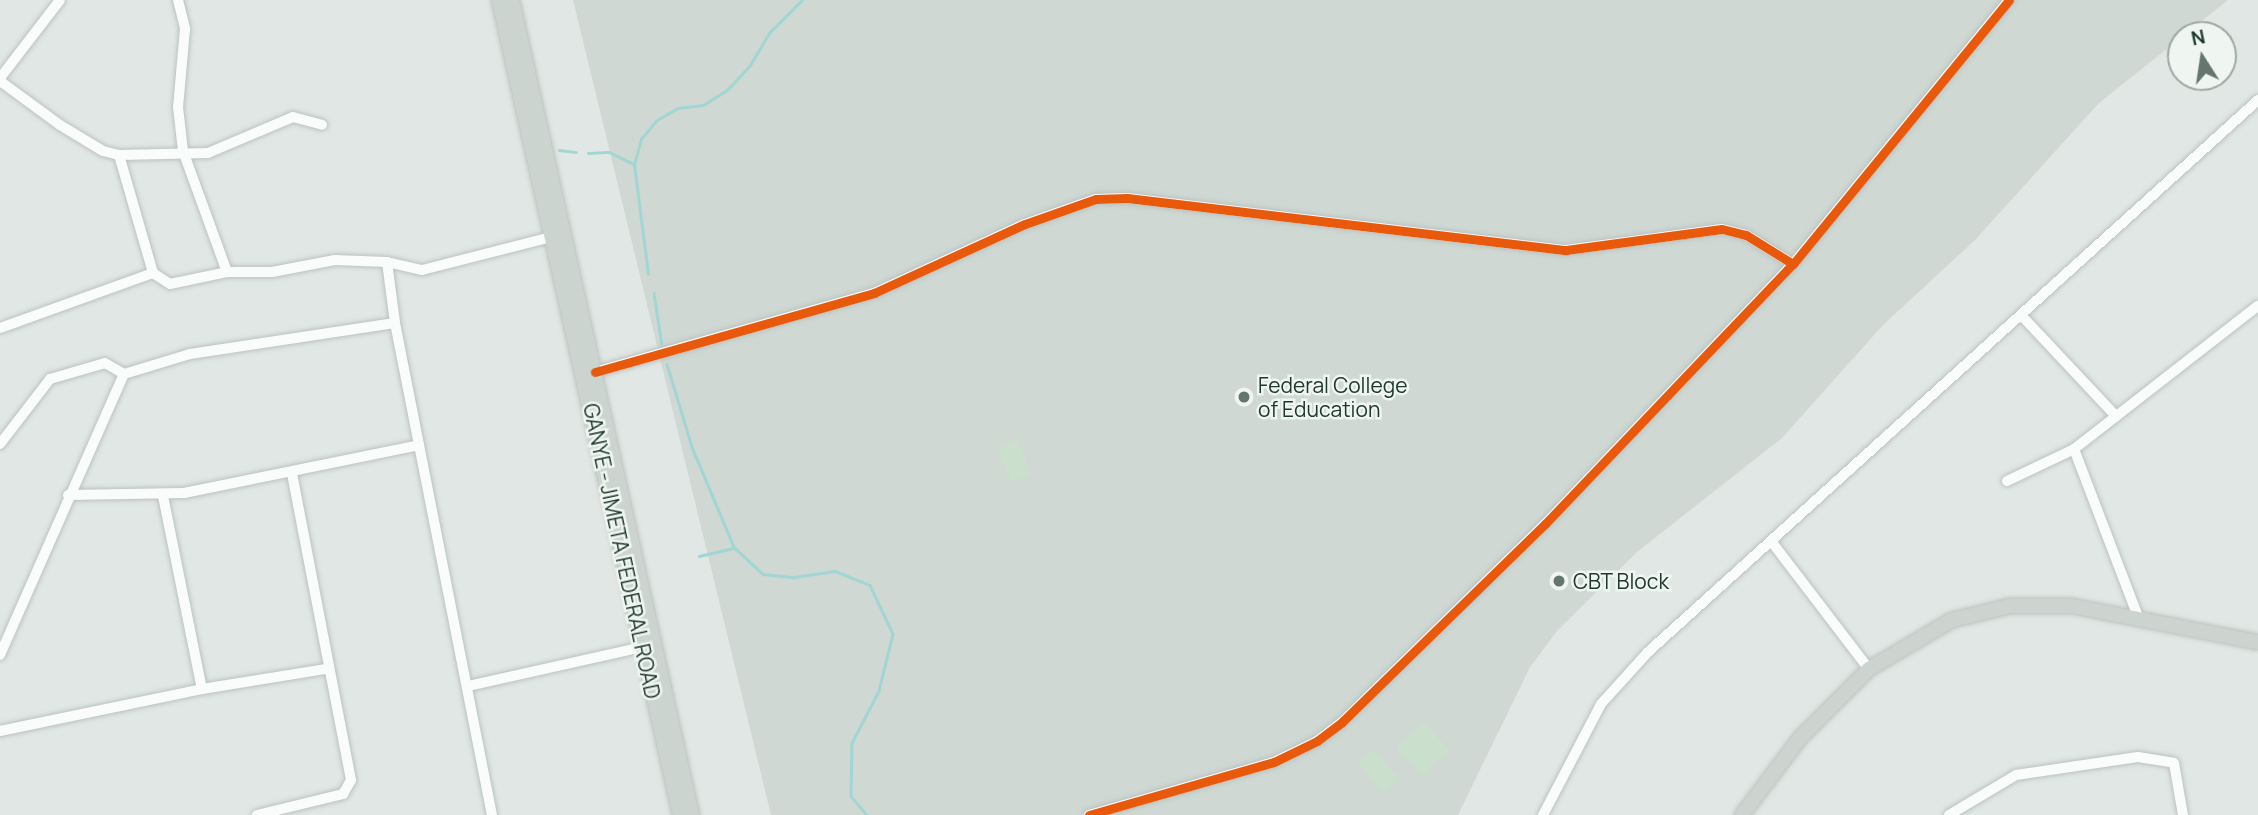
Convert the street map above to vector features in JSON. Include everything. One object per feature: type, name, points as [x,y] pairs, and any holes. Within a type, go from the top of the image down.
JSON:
[{"type":"main road","name":"GANYE - JIMETA FEDERAL ROAD","points":[[499,0],[594,372],[692,815]]},
{"type":"main road","name":"GANYE - JIMETA FEDERAL ROAD","points":[[512,0],[558,236],[680,815]]},
{"type":"main road","points":[[1743,815],[1801,737],[1869,669],[1938,626],[1998,608],[2060,605],[2138,617],[2258,642]]},
{"type":"street","points":[[60,0],[0,80],[60,125],[103,151],[119,155],[183,151],[208,153],[293,117],[322,125]]},
{"type":"street","points":[[178,0],[185,29],[178,107],[183,151],[227,272]]},
{"type":"street","points":[[1089,815],[1274,762],[1317,741],[1342,722],[1545,524],[1793,264],[2009,0]]},
{"type":"street","points":[[1543,815],[1601,704],[1648,652],[2258,100]]},
{"type":"street","points":[[119,155],[153,273],[170,284],[227,272],[272,272],[335,260],[387,262],[402,269],[422,270],[558,236]]},
{"type":"street","points":[[594,372],[874,293],[1025,224],[1096,199],[1126,198],[1566,250],[1721,229],[1746,235],[1793,264]]},
{"type":"street","points":[[387,262],[395,323],[492,815]]},
{"type":"street","points":[[0,328],[153,273]]},
{"type":"street","points":[[2007,481],[2074,449],[2258,306]]},
{"type":"street","points":[[2021,315],[2116,416]]},
{"type":"street","points":[[0,444],[50,379],[105,363],[124,374],[190,354],[395,323]]},
{"type":"street","points":[[0,655],[68,495],[124,374]]},
{"type":"street","points":[[68,495],[163,496],[292,473],[419,445]]},
{"type":"street","points":[[2074,449],[2138,617]]},
{"type":"street","points":[[257,815],[349,788],[335,691],[326,669],[292,473]]},
{"type":"street","points":[[163,496],[202,689]]},
{"type":"street","points":[[1771,541],[1869,669]]},
{"type":"street","points":[[468,686],[643,647]]},
{"type":"street","points":[[0,731],[202,689],[326,669]]},
{"type":"street","points":[[1949,815],[2015,775],[2138,757],[2174,763],[2183,815]]},
{"type":"shaded area","name":"Federal College of Education","points":[[573,0],[2228,0],[2202,21],[2167,21],[2167,49],[2099,103],[1975,240],[1883,325],[1782,438],[1637,552],[1557,631],[1530,667],[1458,815],[771,815]]},
{"type":"green space","points":[[1017,440],[1031,474],[1011,482],[998,448]]},
{"type":"green space","points":[[1424,722],[1449,750],[1422,775],[1397,747]]},
{"type":"green space","points":[[1373,749],[1399,779],[1383,793],[1357,763]]},
{"type":"waterway","points":[[648,274],[634,164],[641,139],[657,120],[678,108],[703,105],[727,90],[750,65],[770,32],[802,0]]},
{"type":"waterway","points":[[559,150],[576,152]]},
{"type":"waterway","points":[[588,153],[609,152],[634,164]]},
{"type":"waterway","points":[[654,293],[662,346]]},
{"type":"waterway","points":[[667,364],[692,447],[734,547],[763,574],[794,577],[835,571],[870,585],[893,634],[879,691],[852,743],[851,796],[867,815]]},
{"type":"waterway","points":[[699,556],[733,548]]},
{"type":"cycle path","points":[[1089,815],[1274,762],[1317,741],[1342,722],[1545,524],[1793,264],[2009,0]]},
{"type":"cycle path","points":[[595,372],[874,293],[1025,224],[1096,199],[1127,198],[1566,250],[1722,229],[1746,235],[1793,264]]},
{"type":"place","name":"Federal College of Education","points":[[1244,397]]},
{"type":"place","name":"CBT Block","points":[[1559,581]]}]
